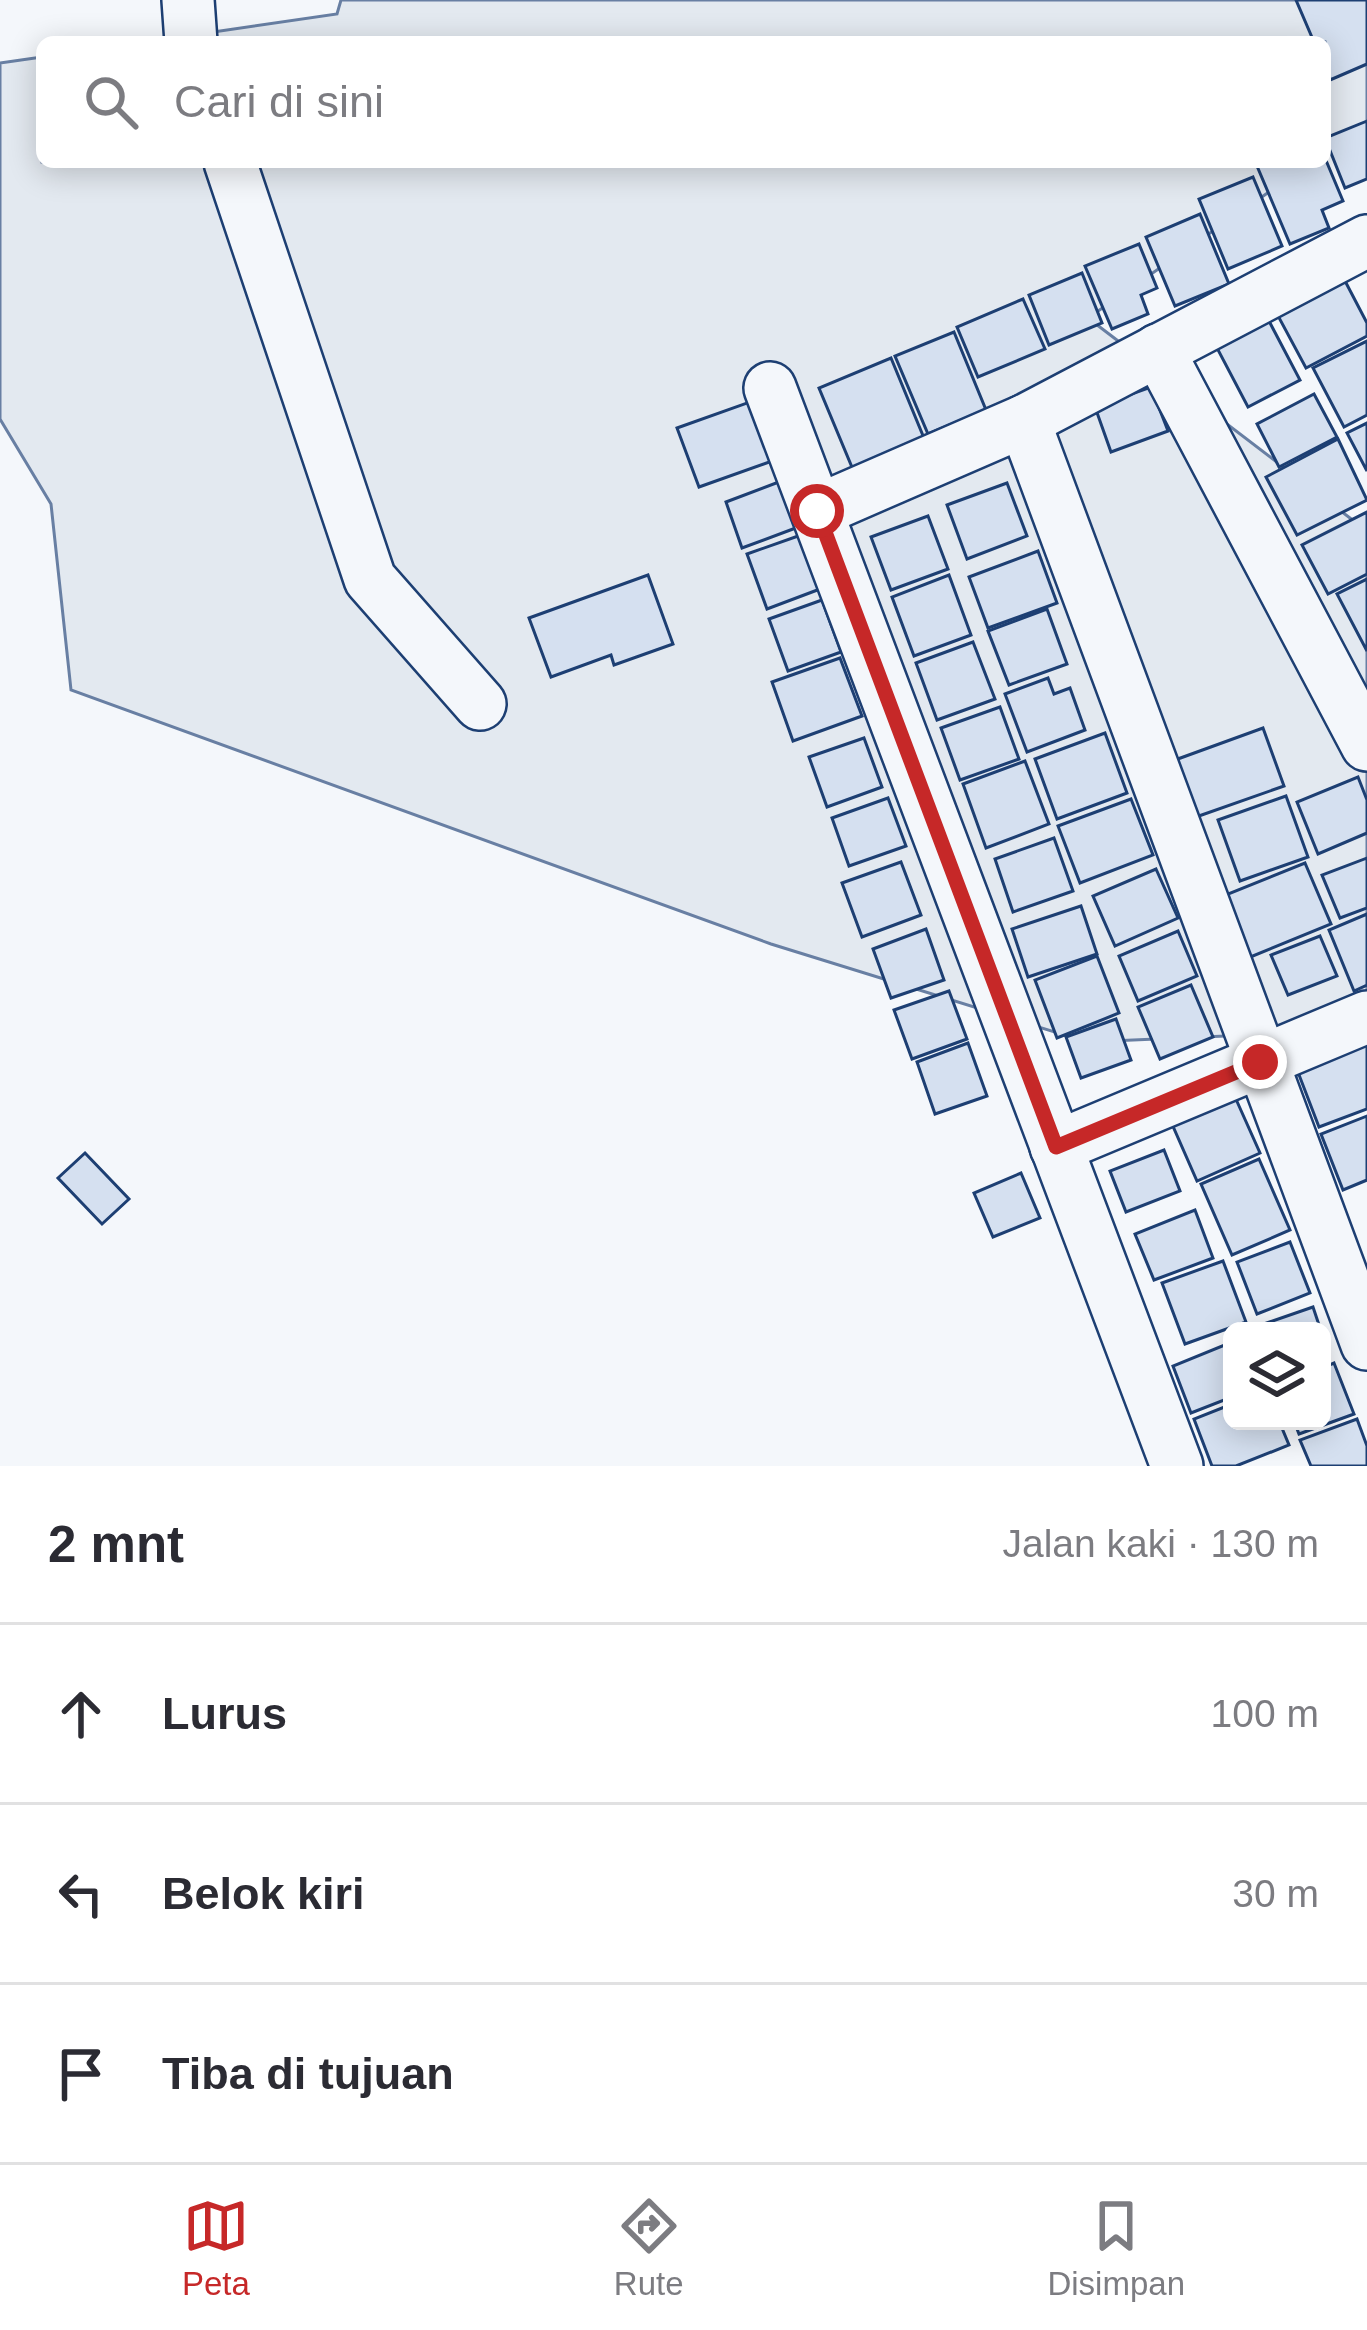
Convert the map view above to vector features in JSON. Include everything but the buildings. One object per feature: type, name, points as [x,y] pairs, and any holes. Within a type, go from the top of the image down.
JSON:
[{"type":"street","points":[[188,0],[191,36]]},
{"type":"street","points":[[232,168],[370,579],[480,704]]},
{"type":"street","points":[[817,511],[1024,421],[1364,251]]},
{"type":"street","points":[[1158,350],[1367,745]]},
{"type":"street","points":[[770,388],[1177,1466]]},
{"type":"street","points":[[1024,421],[1367,1344]]},
{"type":"street","points":[[1056,1147],[1367,1016]]},
{"type":"shaded area","points":[[341,0],[1367,0],[1367,124],[1331,149],[1331,36],[186,36],[337,14]]},
{"type":"shaded area","points":[[36,58],[36,168],[1303,168],[1088,318],[1367,531],[1367,1030],[1087,1042],[771,944],[71,690],[51,504],[0,419],[0,63]]},
{"type":"route","points":[[817,511],[1056,1147],[1260,1062]]}]
